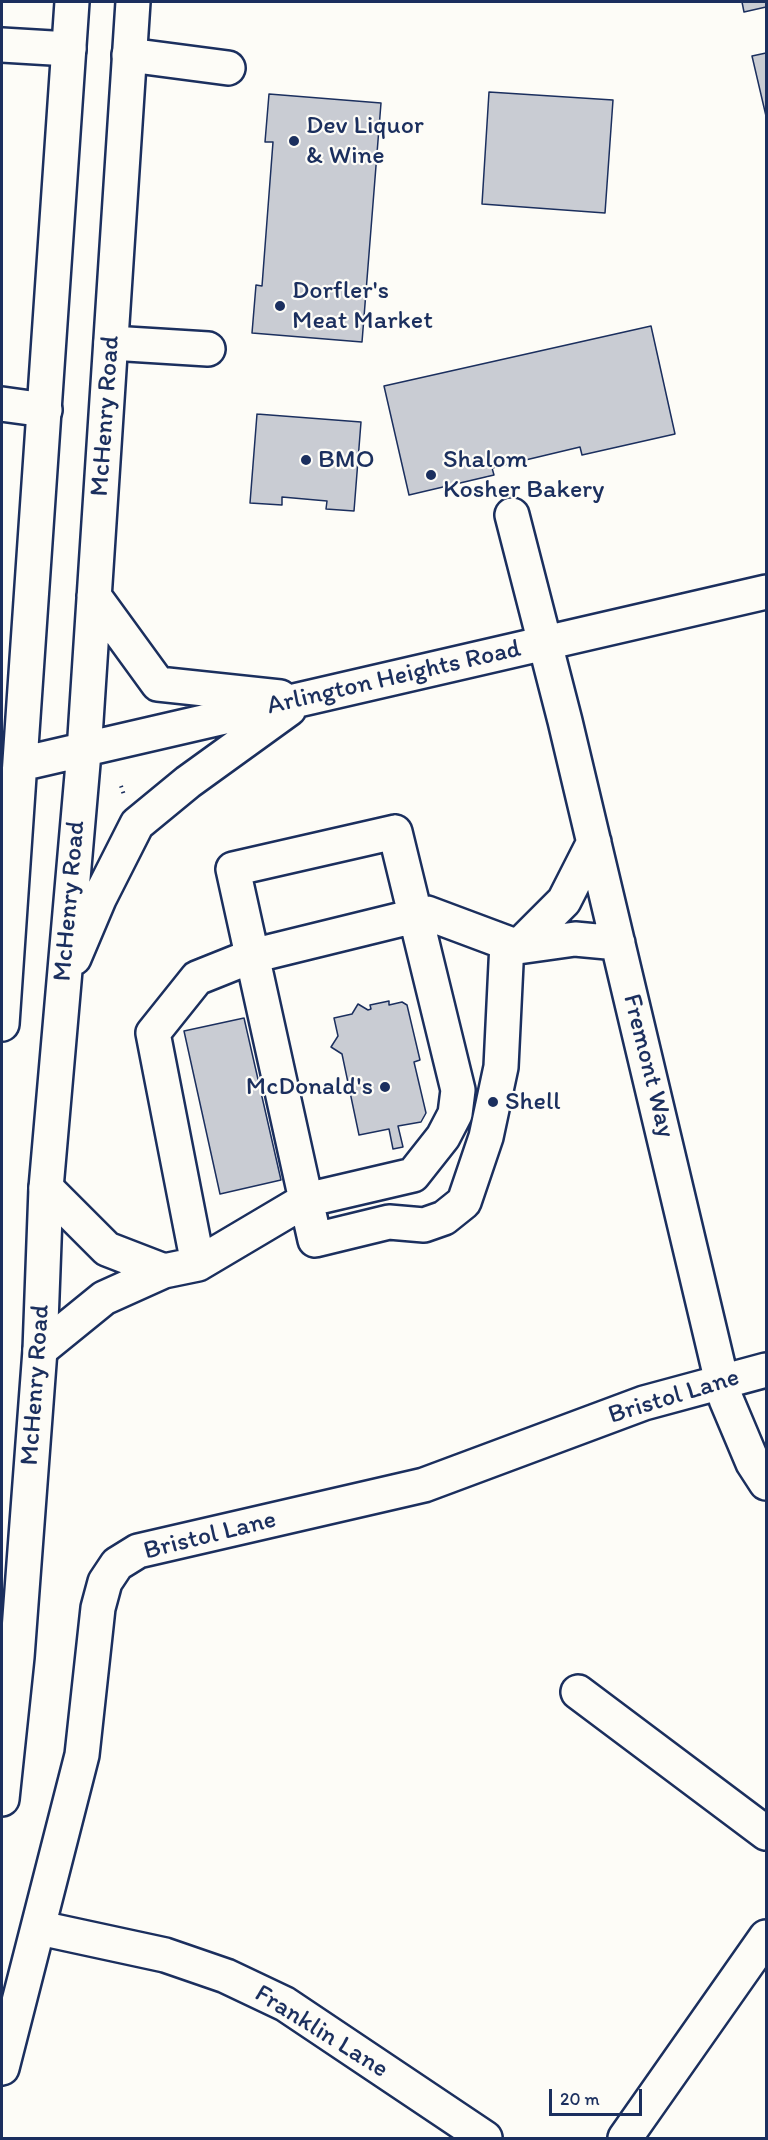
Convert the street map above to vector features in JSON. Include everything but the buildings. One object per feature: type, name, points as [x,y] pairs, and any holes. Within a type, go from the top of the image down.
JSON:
[{"type":"main road","points":[[2,1024],[11,766],[45,410],[72,2]]},
{"type":"main road","name":"McHenry Road","points":[[2,1799],[17,1657],[40,1350],[46,1188],[84,752],[133,2]]},
{"type":"main road","points":[[2,45],[69,49]]},
{"type":"main road","points":[[129,55],[228,68]]},
{"type":"main road","points":[[111,343],[207,349]]},
{"type":"main road","points":[[2,404],[45,410]]},
{"type":"main road","name":"Fremont Way","points":[[512,515],[594,842],[726,1398],[744,1441],[766,1484]]},
{"type":"main road","name":"Arlington Heights Road","points":[[11,766],[84,752],[766,592]]},
{"type":"main road","points":[[94,596],[158,684],[303,699]]},
{"type":"main road","points":[[62,984],[99,899],[137,824],[188,782],[303,699]]},
{"type":"main road","points":[[40,1350],[104,1298],[164,1271],[198,1264],[306,1200],[413,1174],[443,1137],[455,1114],[458,1090],[395,832],[233,869],[252,956],[306,1200],[315,1240],[389,1222],[424,1225],[444,1218],[464,1202],[486,1137],[501,1067],[513,945],[564,901],[594,842]]},
{"type":"main road","points":[[198,1264],[153,1033],[197,978],[252,956],[427,913],[513,945],[575,939],[618,943]]},
{"type":"main road","points":[[46,1188],[107,1249],[164,1271]]},
{"type":"main road","name":"Bristol Lane","points":[[2,2068],[40,1928],[82,1755],[98,1608],[105,1582],[117,1564],[138,1551],[424,1485],[644,1402],[766,1370]]},
{"type":"main road","points":[[578,1692],[766,1833]]},
{"type":"main road","name":"Franklin Lane","points":[[40,1928],[165,1955],[226,1976],[285,2004],[485,2139]]},
{"type":"main road","points":[[625,2139],[766,1937]]},
{"type":"place","name":"Dev Liquor & Wine","points":[[294,141]]},
{"type":"place","name":"Dorfler's Meat Market","points":[[280,306]]},
{"type":"place","name":"BMO","points":[[306,460]]},
{"type":"place","name":"Shalom Kosher Bakery","points":[[431,475]]},
{"type":"place","name":"McDonald's","points":[[385,1087]]},
{"type":"place","name":"Shell","points":[[493,1102]]}]
